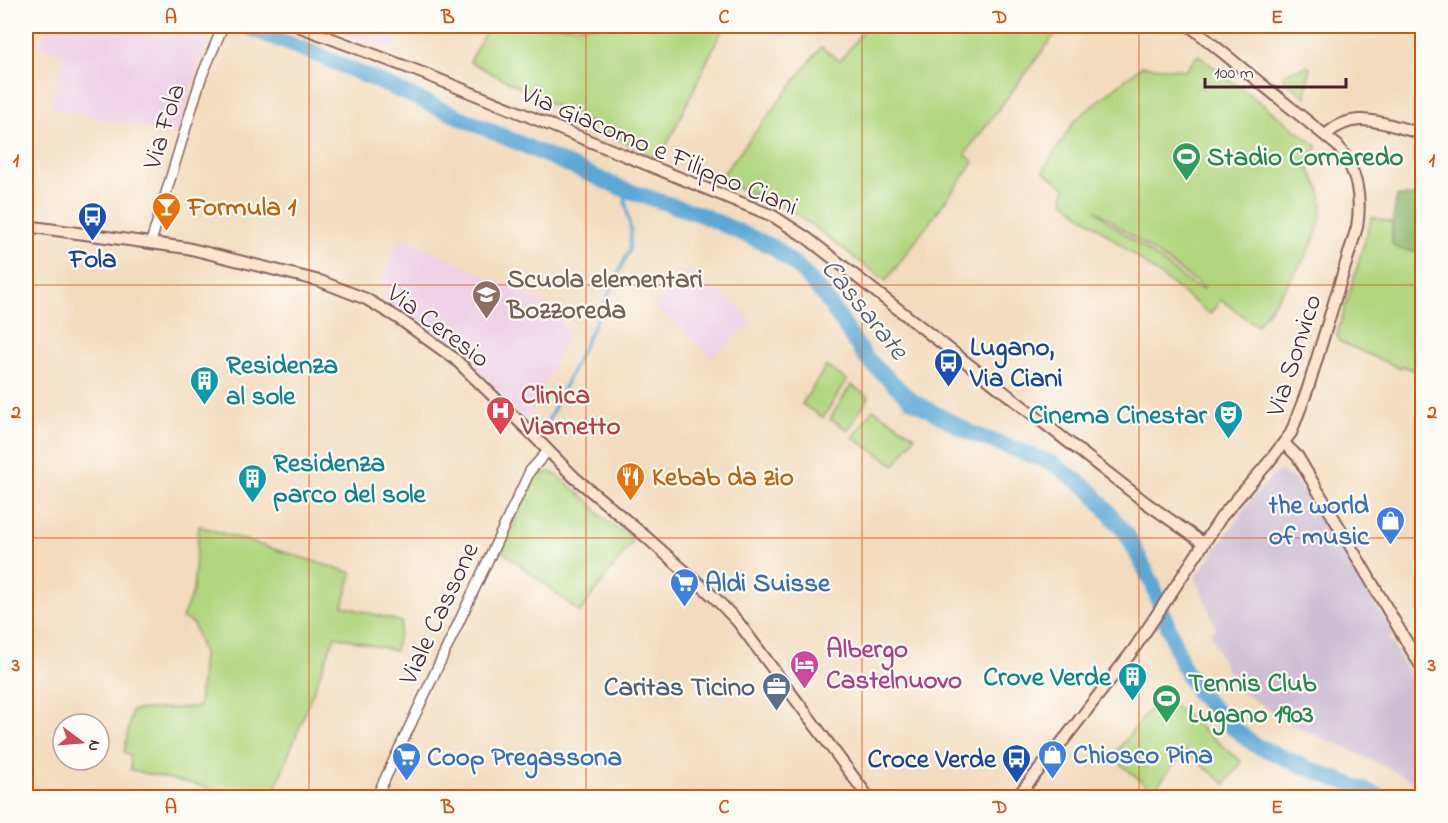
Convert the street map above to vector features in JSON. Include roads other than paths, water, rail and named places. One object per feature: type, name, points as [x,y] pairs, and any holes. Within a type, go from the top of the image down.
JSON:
[{"type":"main road","name":"Via Giacomo e Filippo Ciani","points":[[298,26],[435,78],[773,216],[807,238],[1145,502],[1203,543]]},
{"type":"main road","name":"Via Sonvico","points":[[1190,26],[1326,135],[1346,156],[1355,175],[1358,191],[1358,218],[1351,251],[1302,406],[1291,433],[1284,443],[1298,457],[1422,668]]},
{"type":"main road","points":[[1326,135],[1344,123],[1364,119],[1422,133]]},
{"type":"main road","name":"Via Ceresio","points":[[26,226],[152,242],[234,259],[320,281],[366,299],[399,318],[455,359],[574,477],[714,597],[732,616],[869,798]]},
{"type":"main road","points":[[1016,798],[1066,738],[1149,628],[1222,516],[1284,443]]},
{"type":"street","name":"Via Fola","points":[[152,242],[201,78],[222,29]]},
{"type":"street","name":"Viale Cassone","points":[[376,798],[530,471],[548,451]]},
{"type":"waterway","name":"Cassarate","points":[[246,26],[332,61],[623,189],[702,215],[773,247],[801,270],[825,297],[866,358],[911,400],[971,433],[1052,463],[1090,490],[1128,536],[1153,585],[1182,664],[1197,692],[1232,727],[1255,745],[1385,798]]},
{"type":"waterway","points":[[543,432],[629,251],[631,232],[623,189]]},
{"type":"place","name":"Stadio Cornaredo","points":[[1186,182]]},
{"type":"place","name":"Formula 1","points":[[167,232]]},
{"type":"place","name":"Fola","points":[[93,242]]},
{"type":"place","name":"Scuola elementari Bozzoreda","points":[[486,320]]},
{"type":"place","name":"Lugano, Via Ciani","points":[[949,388]]},
{"type":"place","name":"Residenza al sole","points":[[205,406]]},
{"type":"place","name":"Clinica Viarnetto","points":[[500,436]]},
{"type":"place","name":"Cinema Cinestar","points":[[1228,440]]},
{"type":"place","name":"Kebab da zio","points":[[631,502]]},
{"type":"place","name":"Residenza parco del sole","points":[[252,504]]},
{"type":"place","name":"the world of music","points":[[1390,546]]},
{"type":"place","name":"Aldi Suisse","points":[[684,608]]},
{"type":"place","name":"Albergo Castelnuovo","points":[[805,690]]},
{"type":"place","name":"Crove Verde","points":[[1132,702]]},
{"type":"place","name":"Caritas Ticino","points":[[776,712]]},
{"type":"place","name":"Tennis Club Lugano 1903","points":[[1167,724]]},
{"type":"place","name":"Chiosco Pina","points":[[1052,780]]},
{"type":"place","name":"Coop Pregassona","points":[[406,782]]},
{"type":"place","name":"Croce Verde","points":[[1017,784]]}]
